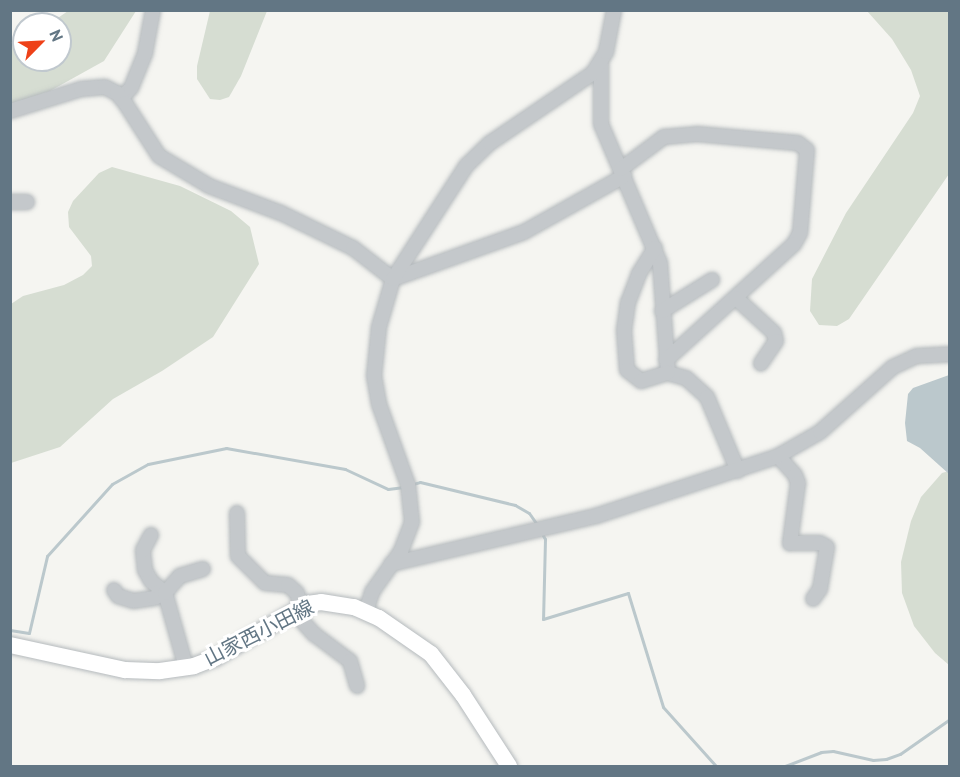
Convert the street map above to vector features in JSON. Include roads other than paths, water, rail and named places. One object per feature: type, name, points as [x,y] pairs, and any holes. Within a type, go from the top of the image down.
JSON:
[{"type":"main road","name":"山家西小田線","points":[[10,645],[125,670],[160,671],[186,667],[214,658],[297,610],[321,602],[366,611],[431,654],[463,695],[509,766]]},
{"type":"street","points":[[121,98],[131,88],[145,53],[153,10]]},
{"type":"street","points":[[615,10],[601,64],[601,124],[655,248],[661,278],[667,367]]},
{"type":"street","points":[[366,611],[372,592],[405,542],[412,513],[408,485],[379,404],[374,376],[379,327],[393,279],[466,166],[490,143],[582,83],[601,64]]},
{"type":"street","points":[[10,111],[81,89],[105,87],[121,98],[159,156],[208,186],[281,213],[353,248],[393,279]]},
{"type":"street","points":[[393,279],[524,232],[623,173],[664,137],[697,134],[803,145],[807,150],[800,233],[794,244],[667,367],[641,381],[630,376],[627,370],[624,330],[628,302],[639,274],[655,248]]},
{"type":"street","points":[[10,202],[27,202]]},
{"type":"street","points":[[662,310],[712,280]]},
{"type":"street","points":[[736,298],[774,333],[776,341],[761,363]]},
{"type":"street","points":[[391,564],[596,516],[778,456],[820,432],[892,367],[917,356],[950,354]]},
{"type":"street","points":[[667,367],[686,378],[707,397],[738,471]]},
{"type":"street","points":[[778,456],[795,475],[798,483],[790,543],[820,543],[827,547],[820,589],[813,599]]},
{"type":"street","points":[[237,513],[238,556],[265,583],[288,585],[297,593],[297,610],[314,634],[350,661],[357,686]]},
{"type":"street","points":[[152,535],[143,550],[145,570],[151,581],[165,593],[186,667]]},
{"type":"street","points":[[114,590],[118,596],[133,601],[154,598],[165,593],[180,576],[203,569]]},
{"type":"waterway","points":[[10,630],[29,633],[47,556],[112,484],[148,464],[226,448],[345,469],[388,489],[404,487]]},
{"type":"waterway","points":[[413,484],[420,482],[515,505],[529,513],[538,526]]},
{"type":"waterway","points":[[541,532],[545,539],[543,619],[628,593],[663,707],[716,766]]},
{"type":"waterway","points":[[785,766],[821,752],[833,751],[873,760],[886,759],[900,754],[950,719]]}]
